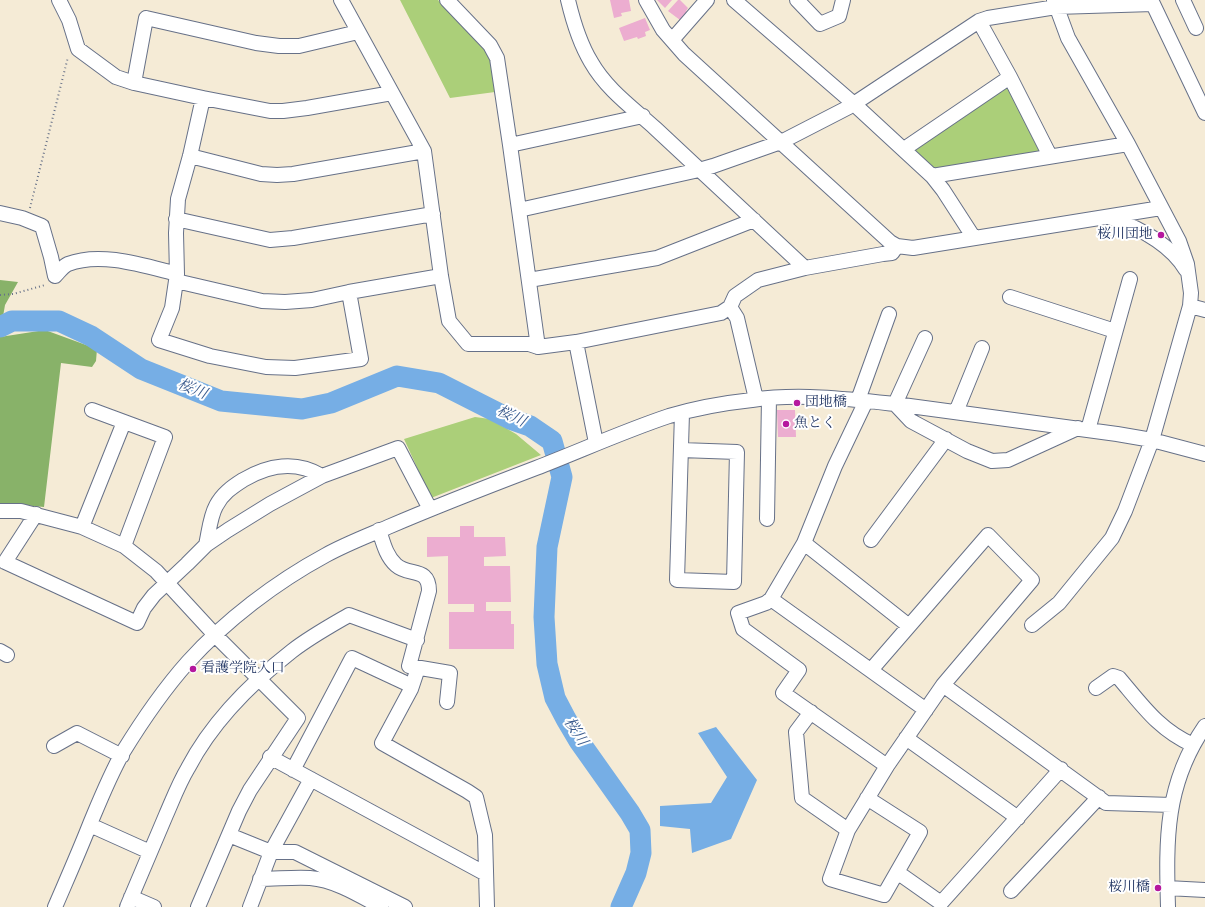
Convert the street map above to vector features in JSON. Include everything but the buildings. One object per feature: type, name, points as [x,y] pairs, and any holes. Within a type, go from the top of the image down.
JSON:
[{"type":"street","points":[[59,0],[69,20],[78,49],[116,77],[203,98],[270,111],[307,108],[392,94]]},
{"type":"street","points":[[341,0],[424,151],[441,276],[449,321],[468,344],[529,344],[538,347],[576,342],[721,313],[730,307],[735,296],[758,280],[805,268],[892,253],[897,246]]},
{"type":"street","points":[[447,0],[490,45],[497,58],[538,347]]},
{"type":"street","points":[[568,0],[581,43],[590,62],[602,79],[614,92],[643,116],[805,268]]},
{"type":"street","points":[[646,0],[664,30],[684,54],[890,242],[897,246],[913,248],[1161,208]]},
{"type":"street","points":[[672,40],[707,0]]},
{"type":"street","points":[[734,0],[854,104],[932,176],[943,190],[974,238]]},
{"type":"street","points":[[797,0],[820,24],[839,16],[843,0]]},
{"type":"street","points":[[1183,0],[1196,28]]},
{"type":"street","points":[[519,210],[699,170],[781,142],[854,104],[979,21],[1055,4],[1153,2],[1205,113]]},
{"type":"street","points":[[1032,625],[1059,603],[1112,538],[1125,511],[1152,440],[1190,306],[1191,293],[1184,254],[1179,241],[1128,144],[1068,38],[1055,4]]},
{"type":"street","points":[[134,82],[146,18],[256,43],[279,46],[299,46],[358,32]]},
{"type":"street","points":[[979,21],[1010,77],[1050,156]]},
{"type":"street","points":[[904,149],[1010,77]]},
{"type":"street","points":[[203,98],[190,156],[178,199],[176,219],[177,277],[172,308],[159,340],[210,356],[266,367],[295,368],[361,359],[349,292]]},
{"type":"street","points":[[510,145],[643,116]]},
{"type":"street","points":[[932,176],[1128,144]]},
{"type":"street","points":[[190,156],[261,174],[277,175],[293,174],[424,151]]},
{"type":"street","points":[[0,213],[27,220],[42,226],[55,276]]},
{"type":"street","points":[[176,219],[270,240],[293,238],[433,214]]},
{"type":"street","points":[[1109,217],[1130,225],[1149,235],[1175,256],[1182,264],[1188,275]]},
{"type":"street","points":[[528,280],[657,258],[754,220]]},
{"type":"street","points":[[55,276],[67,264],[84,259],[110,259],[140,264],[177,277],[262,301],[285,302],[312,300],[441,276]]},
{"type":"street","points":[[895,404],[911,421],[967,451],[992,461],[1008,460],[1083,429],[1115,331],[1130,279]]},
{"type":"street","points":[[1010,297],[1115,331]]},
{"type":"street","points":[[1190,306],[1205,310]]},
{"type":"street","points":[[730,307],[737,318],[762,399],[767,519]]},
{"type":"street","points":[[887,766],[783,693],[799,670],[743,629],[738,613],[766,604],[771,599],[804,543],[862,400],[889,314]]},
{"type":"street","points":[[895,404],[924,338]]},
{"type":"street","points":[[576,342],[596,443]]},
{"type":"street","points":[[956,412],[982,348]]},
{"type":"street","points":[[55,907],[110,779],[122,756],[146,717],[168,687],[188,662],[215,635],[265,594],[296,572],[357,539],[596,443],[682,413],[709,407],[762,399],[808,398],[862,400],[1083,429],[1152,440],[1205,454]]},
{"type":"street","points":[[92,410],[165,437],[124,546]]},
{"type":"street","points":[[681,450],[737,452],[734,582],[677,580],[682,413]]},
{"type":"street","points":[[82,527],[124,422]]},
{"type":"street","points":[[871,540],[946,440]]},
{"type":"street","points":[[36,514],[2,566],[137,623],[149,602],[166,582],[206,545],[264,508],[322,476],[398,448],[430,509]]},
{"type":"street","points":[[206,545],[210,522],[216,505],[230,488],[250,476],[268,468],[287,466],[314,471],[322,476]]},
{"type":"street","points":[[0,511],[21,511],[36,514],[82,527],[124,546],[156,571],[215,635],[298,718],[250,790],[228,835],[198,907]]},
{"type":"street","points":[[379,530],[388,555],[396,565],[404,570],[422,574],[427,578],[430,584],[430,591],[409,666],[450,673],[448,702]]},
{"type":"street","points":[[867,798],[920,832],[884,895],[830,879],[848,830],[867,798],[887,766],[943,686],[1032,580],[988,535],[871,670]]},
{"type":"street","points":[[804,543],[909,626]]},
{"type":"street","points":[[771,599],[926,710]]},
{"type":"street","points":[[154,907],[129,902],[176,791],[199,749],[214,727],[259,679],[293,650],[348,615],[417,640]]},
{"type":"street","points":[[293,770],[352,658],[412,686]]},
{"type":"street","points":[[418,668],[412,686],[382,743],[476,797],[485,835],[487,907]]},
{"type":"street","points":[[1096,688],[1113,676],[1118,678],[1152,717],[1180,739],[1193,745]]},
{"type":"street","points":[[943,686],[1061,769],[1106,803],[1172,806]]},
{"type":"street","points":[[811,712],[796,732],[802,798],[848,830]]},
{"type":"street","points":[[1168,907],[1168,834],[1172,806],[1177,783],[1184,764],[1193,745],[1205,726]]},
{"type":"street","points":[[54,746],[77,733],[122,756]]},
{"type":"street","points":[[906,738],[1018,818]]},
{"type":"street","points":[[270,758],[486,874]]},
{"type":"street","points":[[897,872],[942,903],[1061,769]]},
{"type":"street","points":[[250,907],[271,852],[311,779]]},
{"type":"street","points":[[1011,891],[1099,797]]},
{"type":"street","points":[[90,825],[150,852]]},
{"type":"street","points":[[228,835],[271,852],[295,852],[405,907]]},
{"type":"street","points":[[260,879],[311,878],[348,889],[380,907]]},
{"type":"street","points":[[1167,888],[1205,890]]},
{"type":"path","points":[[27,220],[69,52],[76,42]]},
{"type":"path","points":[[0,295],[13,294],[50,283],[55,276]]},
{"type":"green space","points":[[400,0],[438,0],[483,46],[490,59],[495,92],[450,98]]},
{"type":"green space","points":[[1002,86],[1009,88],[1040,150],[1038,155],[933,169],[914,152],[914,147]]},
{"type":"green space","points":[[0,280],[18,282],[5,305],[0,334]]},
{"type":"green space","points":[[45,330],[97,349],[96,361],[92,367],[61,363],[44,507],[0,503],[0,337]]},
{"type":"green space","points":[[475,417],[490,419],[516,434],[541,455],[431,498],[404,439]]},
{"type":"water","points":[[716,727],[757,780],[731,839],[692,853],[690,829],[660,826],[660,806],[711,803],[727,777],[698,733]]},
{"type":"waterway","name":"桜川","points":[[0,327],[12,321],[59,321],[91,336],[141,369],[221,401],[302,409],[331,403],[397,376],[439,383],[510,419],[530,426],[552,441],[562,477],[547,547],[544,617],[547,664],[555,698],[566,719],[579,741],[630,813],[640,830],[641,853],[636,873],[621,907]]},
{"type":"place","name":"桜川団地","points":[[1161,235]]},
{"type":"place","name":"団地橋","points":[[797,403]]},
{"type":"place","name":"魚とく","points":[[786,424]]},
{"type":"place","name":"看護学院入口","points":[[193,669]]},
{"type":"place","name":"桜川橋","points":[[1158,888]]}]
